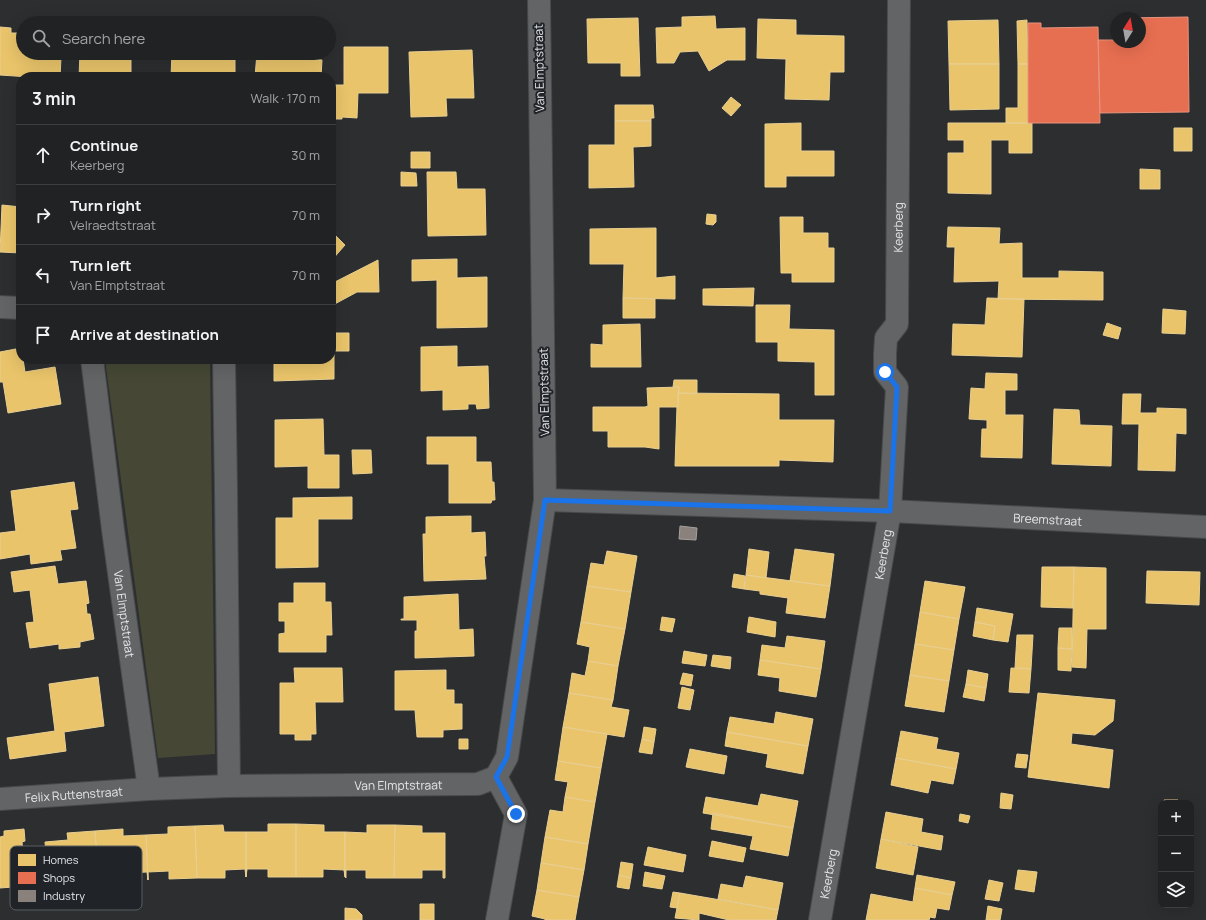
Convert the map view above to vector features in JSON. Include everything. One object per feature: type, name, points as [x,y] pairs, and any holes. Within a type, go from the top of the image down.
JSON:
[{"type":"street","name":"Van Elmptstraat","points":[[93,364],[113,530],[148,789],[229,786],[478,784],[496,777],[507,757],[545,500],[538,0]]},
{"type":"street","name":"Keerberg","points":[[820,920],[890,511],[897,387],[885,372],[885,354],[886,338],[897,324],[899,0]]},
{"type":"street","points":[[0,307],[16,308]]},
{"type":"street","points":[[224,364],[229,786]]},
{"type":"street","name":"Breemstraat","points":[[545,500],[890,511],[1206,527]]},
{"type":"street","points":[[496,777],[516,814],[497,920]]},
{"type":"street","name":"Felix Ruttenstraat","points":[[0,799],[148,789]]},
{"type":"green space","points":[[106,364],[210,364],[215,754],[158,758]]},
{"type":"building: Homes","points":[[715,16],[716,29],[745,28],[745,60],[727,60],[709,71],[698,51],[680,52],[674,63],[657,63],[656,28],[682,27],[682,17]]},
{"type":"building: Homes","points":[[638,18],[640,76],[621,76],[621,63],[588,63],[587,19]]},
{"type":"building: Homes","points":[[758,19],[796,20],[796,35],[844,36],[844,72],[830,72],[829,100],[785,99],[786,59],[757,58]]},
{"type":"building: Homes","points":[[998,20],[999,64],[949,64],[948,21]]},
{"type":"building: Homes","points":[[1027,20],[1028,64],[1018,64],[1017,21]]},
{"type":"building: Homes","points":[[0,27],[11,28],[11,33],[16,33],[16,60],[61,60],[60,72],[16,72],[16,76],[0,75]]},
{"type":"building: Homes","points":[[344,47],[388,47],[388,93],[358,93],[357,118],[342,117],[342,119],[336,119],[336,85],[344,85]]},
{"type":"building: Homes","points":[[472,50],[474,98],[446,98],[447,116],[411,117],[409,52]]},
{"type":"building: Homes","points":[[80,60],[131,60],[131,72],[79,72]]},
{"type":"building: Homes","points":[[172,60],[235,60],[235,72],[171,72]]},
{"type":"building: Homes","points":[[256,60],[322,60],[321,72],[255,72]]},
{"type":"building: Homes","points":[[949,64],[999,64],[999,109],[950,110]]},
{"type":"building: Homes","points":[[1018,64],[1028,64],[1028,123],[1006,123],[1006,108],[1018,108]]},
{"type":"building: Homes","points":[[731,97],[741,105],[731,116],[722,108]]},
{"type":"building: Homes","points":[[615,105],[653,105],[654,118],[651,118],[651,121],[615,121]]},
{"type":"building: Homes","points":[[615,121],[651,121],[651,146],[633,147],[634,187],[589,188],[589,145],[615,145]]},
{"type":"building: Homes","points":[[801,123],[801,151],[834,151],[834,176],[786,176],[786,187],[765,187],[765,124]]},
{"type":"building: Homes","points":[[948,123],[1032,123],[1032,153],[1009,153],[1009,140],[991,140],[991,194],[948,193],[948,153],[964,153],[964,140],[948,140]]},
{"type":"building: Homes","points":[[1174,128],[1192,128],[1192,151],[1174,151]]},
{"type":"building: Homes","points":[[411,152],[430,152],[430,168],[411,168]]},
{"type":"building: Homes","points":[[1140,169],[1160,170],[1160,189],[1140,189]]},
{"type":"building: Homes","points":[[401,172],[416,173],[417,186],[401,186]]},
{"type":"building: Homes","points":[[427,172],[456,172],[457,189],[485,189],[486,235],[428,236]]},
{"type":"building: Homes","points":[[2,205],[16,206],[16,253],[0,252]]},
{"type":"building: Homes","points":[[707,214],[716,215],[716,222],[713,225],[706,224]]},
{"type":"building: Homes","points":[[780,217],[803,217],[803,233],[828,233],[828,248],[834,248],[834,282],[792,282],[792,273],[781,273]]},
{"type":"building: Homes","points":[[948,227],[1000,228],[999,244],[1022,243],[1022,278],[1059,278],[1059,271],[1103,272],[1103,300],[998,299],[999,281],[954,282],[955,247],[947,247]]},
{"type":"building: Homes","points":[[656,228],[656,278],[675,276],[675,299],[623,298],[624,264],[590,264],[590,229]]},
{"type":"building: Homes","points":[[336,236],[345,245],[336,255]]},
{"type":"building: Homes","points":[[457,259],[457,278],[487,277],[487,327],[437,328],[437,280],[412,281],[412,260]]},
{"type":"building: Homes","points":[[378,260],[379,292],[357,292],[336,303],[336,281]]},
{"type":"building: Homes","points":[[754,288],[753,306],[703,305],[703,289]]},
{"type":"building: Homes","points":[[623,298],[655,299],[655,318],[623,318]]},
{"type":"building: Homes","points":[[987,298],[1024,299],[1022,357],[952,355],[953,324],[985,325]]},
{"type":"building: Homes","points":[[756,305],[790,305],[789,329],[834,330],[834,395],[815,395],[815,362],[778,361],[778,342],[756,342]]},
{"type":"building: Homes","points":[[1163,309],[1186,311],[1185,334],[1162,333]]},
{"type":"building: Homes","points":[[1107,323],[1121,328],[1118,339],[1103,335]]},
{"type":"building: Homes","points":[[640,324],[641,367],[591,367],[591,344],[603,345],[603,325]]},
{"type":"building: Homes","points":[[336,333],[349,333],[349,351],[336,351]]},
{"type":"building: Homes","points":[[457,346],[457,367],[488,366],[489,408],[477,409],[476,404],[468,404],[468,409],[443,410],[443,390],[421,391],[421,347]]},
{"type":"building: Homes","points":[[16,349],[16,364],[24,364],[25,372],[55,367],[61,404],[8,413],[3,382],[0,382],[0,352]]},
{"type":"building: Homes","points":[[274,364],[334,364],[334,379],[274,381]]},
{"type":"building: Homes","points":[[986,373],[1017,374],[1017,390],[1005,390],[1005,415],[1023,415],[1022,458],[981,457],[982,429],[987,429],[987,420],[969,419],[971,388],[985,389]]},
{"type":"building: Homes","points":[[674,380],[697,380],[697,394],[678,393],[679,387],[673,387]]},
{"type":"building: Homes","points":[[679,387],[678,407],[659,407],[659,449],[645,447],[608,447],[608,431],[593,431],[593,407],[645,407],[648,406],[647,388]]},
{"type":"building: Homes","points":[[678,393],[779,394],[779,420],[834,420],[833,462],[779,460],[779,466],[675,466]]},
{"type":"building: Homes","points":[[1123,394],[1141,394],[1140,413],[1157,413],[1157,408],[1186,409],[1186,434],[1176,433],[1175,471],[1138,470],[1139,424],[1122,424]]},
{"type":"building: Homes","points":[[1054,409],[1079,410],[1080,425],[1112,426],[1111,466],[1052,464]]},
{"type":"building: Homes","points":[[323,419],[324,455],[339,455],[339,488],[308,488],[308,466],[275,467],[275,420]]},
{"type":"building: Homes","points":[[427,437],[476,437],[476,462],[491,462],[495,500],[492,500],[491,503],[449,503],[449,464],[427,464]]},
{"type":"building: Homes","points":[[352,450],[371,450],[372,473],[353,474]]},
{"type":"building: Homes","points":[[74,482],[78,509],[70,510],[76,548],[60,550],[62,560],[31,564],[30,554],[0,559],[0,533],[16,531],[11,491]]},
{"type":"building: Homes","points":[[352,497],[352,519],[318,519],[318,567],[276,568],[276,518],[293,518],[293,498]]},
{"type":"building: Homes","points":[[471,516],[471,533],[485,532],[486,556],[484,556],[486,579],[424,581],[423,534],[426,534],[426,517]]},
{"type":"building: Homes","points":[[749,549],[769,552],[766,578],[746,575]]},
{"type":"building: Homes","points":[[795,549],[834,554],[830,586],[790,581]]},
{"type":"building: Homes","points":[[607,551],[637,556],[631,592],[587,586],[591,563],[604,565]]},
{"type":"building: Homes","points":[[55,566],[58,584],[86,581],[89,603],[86,604],[87,614],[90,614],[94,639],[80,642],[80,647],[59,649],[59,644],[30,648],[26,623],[34,622],[30,590],[14,592],[11,572]]},
{"type":"building: Homes","points":[[1042,567],[1074,567],[1073,608],[1041,607]]},
{"type":"building: Homes","points":[[1074,567],[1106,568],[1106,629],[1087,629],[1086,668],[1072,667]]},
{"type":"building: Homes","points":[[1147,571],[1200,572],[1199,605],[1146,603]]},
{"type":"building: Homes","points":[[734,574],[745,576],[744,589],[732,587]]},
{"type":"building: Homes","points":[[746,575],[830,586],[825,618],[786,613],[788,598],[760,594],[760,591],[744,589]]},
{"type":"building: Homes","points":[[925,581],[965,587],[959,619],[920,612]]},
{"type":"building: Homes","points":[[294,583],[325,583],[325,602],[331,602],[332,635],[326,635],[326,652],[279,652],[279,634],[285,633],[285,621],[279,621],[279,603],[294,603]]},
{"type":"building: Homes","points":[[587,586],[631,592],[625,629],[581,622]]},
{"type":"building: Homes","points":[[458,594],[459,630],[473,629],[474,656],[415,658],[415,631],[417,631],[417,620],[401,620],[404,619],[404,597]]},
{"type":"building: Homes","points":[[977,608],[1013,614],[1008,642],[993,640],[995,626],[975,622]]},
{"type":"building: Homes","points":[[920,612],[959,619],[954,650],[915,644]]},
{"type":"building: Homes","points":[[662,617],[675,619],[672,632],[660,630]]},
{"type":"building: Homes","points":[[749,617],[776,622],[775,637],[747,632]]},
{"type":"building: Homes","points":[[581,622],[625,629],[618,666],[588,661],[590,647],[577,644]]},
{"type":"building: Homes","points":[[975,622],[995,626],[993,640],[973,636]]},
{"type":"building: Homes","points":[[1059,628],[1072,628],[1072,649],[1058,648]]},
{"type":"building: Homes","points":[[1017,635],[1033,635],[1031,669],[1015,668]]},
{"type":"building: Homes","points":[[787,636],[825,641],[821,669],[760,660],[762,645],[785,648]]},
{"type":"building: Homes","points":[[915,644],[954,650],[949,681],[910,675]]},
{"type":"building: Homes","points":[[1058,648],[1072,649],[1071,671],[1058,670]]},
{"type":"building: Homes","points":[[684,651],[707,655],[705,666],[682,663]]},
{"type":"building: Homes","points":[[713,655],[731,657],[730,669],[711,666]]},
{"type":"building: Homes","points":[[760,660],[821,669],[816,697],[779,691],[780,678],[758,675]]},
{"type":"building: Homes","points":[[588,661],[618,666],[613,700],[569,693],[572,673],[585,676]]},
{"type":"building: Homes","points":[[294,668],[342,668],[343,702],[315,702],[316,734],[311,734],[311,740],[295,740],[295,734],[280,734],[280,683],[295,683]]},
{"type":"building: Homes","points":[[1011,668],[1031,669],[1029,693],[1009,692]]},
{"type":"building: Homes","points":[[446,670],[446,690],[454,690],[454,704],[462,704],[462,729],[443,730],[443,737],[417,737],[415,710],[395,710],[395,671]]},
{"type":"building: Homes","points":[[968,670],[988,674],[986,688],[966,684]]},
{"type":"building: Homes","points":[[683,673],[693,675],[691,686],[680,684]]},
{"type":"building: Homes","points":[[910,675],[949,681],[944,712],[905,706]]},
{"type":"building: Homes","points":[[98,677],[104,726],[64,732],[66,751],[10,759],[7,738],[55,731],[49,684]]},
{"type":"building: Homes","points":[[966,684],[986,688],[984,701],[963,697]]},
{"type":"building: Homes","points":[[682,687],[694,690],[690,710],[678,708]]},
{"type":"building: Homes","points":[[569,693],[613,700],[611,707],[629,710],[624,737],[563,727]]},
{"type":"building: Homes","points":[[1038,693],[1115,700],[1113,721],[1095,735],[1072,733],[1071,744],[1113,750],[1109,788],[1028,777]]},
{"type":"building: Homes","points":[[776,712],[813,719],[808,746],[727,732],[730,717],[774,724]]},
{"type":"building: Homes","points":[[563,727],[607,734],[601,768],[558,761]]},
{"type":"building: Homes","points":[[644,727],[656,729],[654,742],[642,739]]},
{"type":"building: Homes","points":[[901,731],[938,738],[936,749],[959,753],[956,769],[896,758]]},
{"type":"building: Homes","points":[[727,732],[808,746],[803,774],[766,767],[768,754],[725,746]]},
{"type":"building: Homes","points":[[459,739],[468,739],[468,749],[459,749]]},
{"type":"building: Homes","points":[[642,739],[654,742],[652,754],[639,752]]},
{"type":"building: Homes","points":[[690,749],[727,756],[724,774],[686,767]]},
{"type":"building: Homes","points":[[1017,754],[1028,755],[1026,768],[1015,767]]},
{"type":"building: Homes","points":[[896,758],[956,769],[953,784],[931,780],[928,793],[891,785]]},
{"type":"building: Homes","points":[[558,761],[601,768],[595,802],[565,797],[568,782],[555,780]]},
{"type":"building: Homes","points":[[1001,793],[1013,795],[1011,809],[1000,808]]},
{"type":"building: Homes","points":[[761,794],[798,801],[793,828],[703,813],[706,797],[758,806]]},
{"type":"building: Homes","points":[[565,797],[595,802],[588,844],[545,837],[550,810],[563,812]]},
{"type":"building: Homes","points":[[886,812],[923,819],[921,832],[943,836],[941,850],[881,839]]},
{"type":"building: Homes","points":[[713,813],[793,828],[788,856],[750,849],[753,836],[711,829]]},
{"type":"building: Homes","points":[[960,814],[970,816],[968,823],[959,821]]},
{"type":"building: Homes","points":[[268,824],[296,824],[296,877],[268,877],[268,869],[247,869],[246,877],[246,832],[268,832]]},
{"type":"building: Homes","points":[[296,824],[324,825],[324,832],[345,832],[345,877],[344,870],[323,869],[323,877],[296,877]]},
{"type":"building: Homes","points":[[223,825],[224,832],[246,832],[246,877],[245,869],[225,870],[225,878],[197,878],[195,826]]},
{"type":"building: Homes","points":[[367,825],[395,825],[394,878],[366,878],[366,870],[346,870],[346,878],[345,877],[345,832],[367,833]]},
{"type":"building: Homes","points":[[395,825],[422,826],[422,833],[445,833],[445,878],[443,878],[443,870],[422,870],[422,878],[394,878]]},
{"type":"building: Homes","points":[[195,826],[197,878],[169,879],[169,871],[148,872],[148,880],[146,835],[168,834],[168,827]]},
{"type":"building: Homes","points":[[24,829],[25,841],[22,842],[22,846],[10,846],[10,887],[0,888],[0,837],[4,836],[4,831]]},
{"type":"building: Homes","points":[[123,829],[123,836],[146,835],[148,880],[147,872],[142,872],[142,846],[96,846],[95,831]]},
{"type":"building: Homes","points":[[95,831],[96,846],[45,846],[45,842],[68,840],[67,833]]},
{"type":"building: Homes","points":[[545,837],[588,844],[584,870],[541,863]]},
{"type":"building: Homes","points":[[881,839],[918,847],[913,875],[876,868]]},
{"type":"building: Homes","points":[[712,841],[746,848],[743,862],[709,856]]},
{"type":"building: Homes","points":[[648,847],[686,855],[683,872],[644,865]]},
{"type":"building: Homes","points":[[621,862],[633,864],[631,878],[619,875]]},
{"type":"building: Homes","points":[[541,863],[584,870],[579,897],[537,890]]},
{"type":"building: Homes","points":[[1018,870],[1037,872],[1034,892],[1015,889]]},
{"type":"building: Homes","points":[[645,872],[665,876],[662,889],[643,886]]},
{"type":"building: Homes","points":[[619,875],[631,878],[629,889],[617,887]]},
{"type":"building: Homes","points":[[917,875],[955,882],[952,895],[915,888]]},
{"type":"building: Homes","points":[[746,876],[783,883],[778,910],[718,899],[721,884],[743,888]]},
{"type":"building: Homes","points":[[989,880],[1003,883],[999,901],[985,899]]},
{"type":"building: Homes","points":[[915,888],[952,895],[949,910],[937,908],[935,918],[930,917],[929,920],[866,920],[871,894],[913,902]]},
{"type":"building: Homes","points":[[537,890],[579,897],[575,920],[545,920],[532,916]]},
{"type":"building: Homes","points":[[673,892],[680,893],[677,908],[670,907]]},
{"type":"building: Homes","points":[[680,893],[778,910],[776,920],[729,920],[699,913],[699,920],[675,918]]},
{"type":"building: Homes","points":[[420,904],[434,904],[434,920],[420,920]]},
{"type":"building: Homes","points":[[988,906],[1002,909],[1000,920],[986,920]]},
{"type":"building: Homes","points":[[345,908],[356,909],[362,915],[362,920],[345,920]]},
{"type":"building: Shops","points":[[1188,17],[1189,112],[1100,113],[1098,40],[1110,40],[1110,48],[1146,48],[1146,18]]},
{"type":"building: Shops","points":[[1028,23],[1041,23],[1041,28],[1098,27],[1100,123],[1028,123]]},
{"type":"building: Industry","points":[[680,526],[697,528],[696,540],[679,539]]},
{"type":"route","points":[[516,814],[496,777],[507,757],[545,500],[890,511],[897,387],[885,372]]}]
